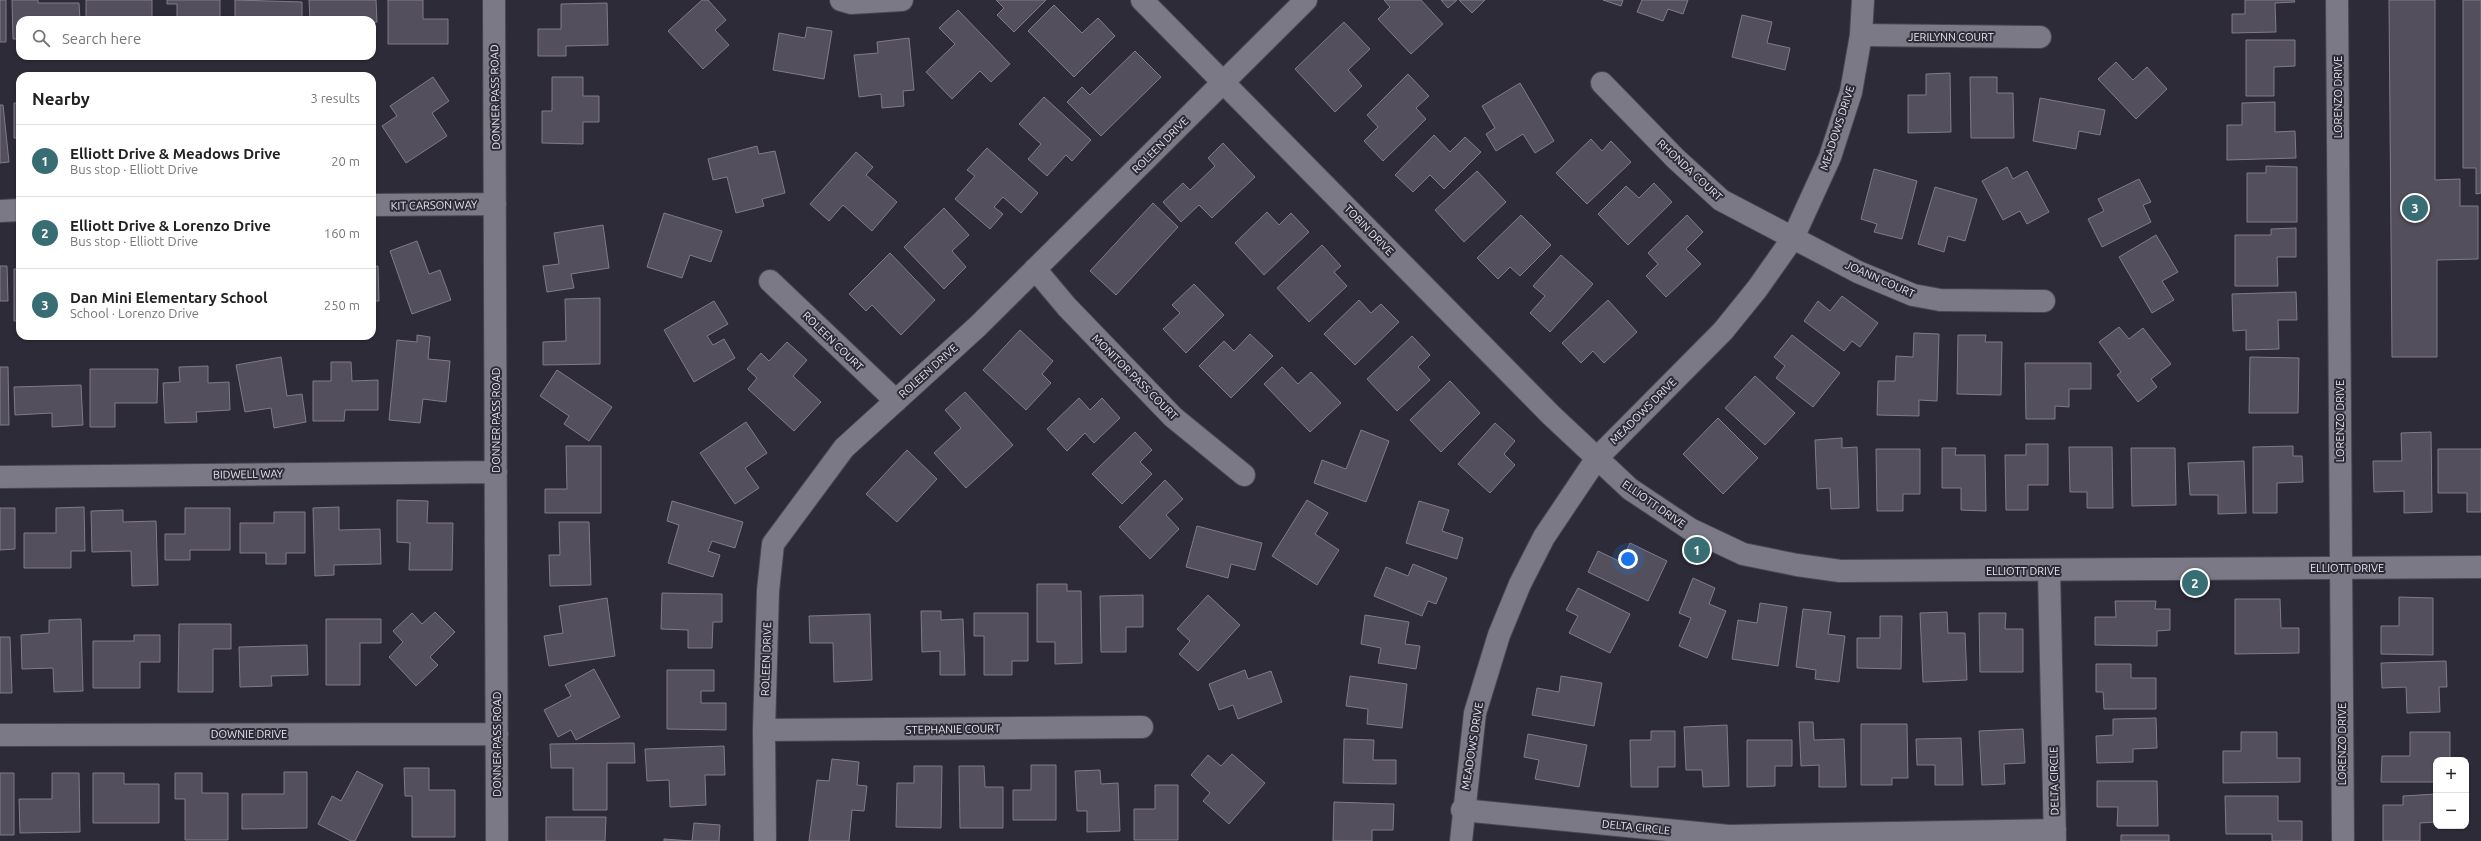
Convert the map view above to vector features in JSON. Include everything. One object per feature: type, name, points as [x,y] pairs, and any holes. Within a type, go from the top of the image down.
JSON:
[{"type":"street","name":"DONNER PASS ROAD","points":[[494,0],[496,204],[497,841]]},
{"type":"street","points":[[841,0],[851,3],[902,0]]},
{"type":"street","name":"TOBIN DRIVE","points":[[1142,0],[1551,415],[1597,458]]},
{"type":"street","name":"ROLEEN DRIVE","points":[[765,841],[764,730],[768,591],[773,544],[844,448],[978,326],[1306,0]]},
{"type":"street","name":"MEADOWS DRIVE","points":[[1461,841],[1462,810],[1475,713],[1499,635],[1520,584],[1544,537],[1597,458],[1723,331],[1757,289],[1793,238],[1830,157],[1851,92],[1861,35],[1863,0]]},
{"type":"street","name":"LORENZO DRIVE","points":[[2337,0],[2343,841]]},
{"type":"street","name":"JERILYNN COURT","points":[[1861,35],[2040,38]]},
{"type":"street","name":"RHONDA COURT","points":[[1602,83],[1676,159],[1721,200],[1793,238]]},
{"type":"street","name":"KIT CARSON WAY","points":[[376,206],[496,204]]},
{"type":"street","points":[[0,211],[16,210]]},
{"type":"street","name":"JOANN COURT","points":[[1793,238],[1858,272],[1913,295],[1940,300],[2044,301]]},
{"type":"street","name":"MONITOR PASS COURT","points":[[1036,269],[1067,307],[1173,417],[1244,475]]},
{"type":"street","name":"ROLEEN COURT","points":[[770,281],[896,401]]},
{"type":"street","name":"ELLIOTT DRIVE","points":[[1597,458],[1630,489],[1690,529],[1743,554],[1798,566],[1840,571],[2481,567]]},
{"type":"street","name":"BIDWELL WAY","points":[[0,476],[496,472]]},
{"type":"street","name":"DELTA CIRCLE","points":[[1462,810],[1729,836],[2055,835],[2049,570]]},
{"type":"street","name":"STEPHANIE COURT","points":[[764,730],[1142,727]]},
{"type":"street","name":"DOWNIE DRIVE","points":[[0,735],[497,734]]},
{"type":"building","points":[[0,0],[6,0],[6,42],[0,42]]},
{"type":"building","points":[[12,0],[38,0],[38,3],[79,3],[80,16],[16,16],[16,39],[13,39]]},
{"type":"building","points":[[86,0],[152,0],[152,16],[86,16]]},
{"type":"building","points":[[167,0],[220,0],[220,16],[177,16],[177,4],[167,4]]},
{"type":"building","points":[[235,0],[302,2],[302,16],[235,16]]},
{"type":"building","points":[[309,0],[376,0],[377,22],[376,16],[310,16]]},
{"type":"building","points":[[388,0],[423,0],[423,19],[448,19],[448,44],[388,44]]},
{"type":"building","points":[[702,0],[708,0],[726,20],[715,30],[729,45],[703,69],[668,31]]},
{"type":"building","points":[[996,0],[1046,0],[1014,32],[997,15],[1004,8]]},
{"type":"building","points":[[1384,0],[1421,0],[1443,24],[1411,54],[1378,19],[1390,7]]},
{"type":"building","points":[[1441,0],[1457,0],[1448,8]]},
{"type":"building","points":[[1459,0],[1485,0],[1472,13]]},
{"type":"building","points":[[1603,0],[1623,0],[1621,6]]},
{"type":"building","points":[[1642,0],[1688,0],[1683,14],[1668,9],[1663,21],[1637,12]]},
{"type":"building","points":[[2245,0],[2294,0],[2295,2],[2275,3],[2276,32],[2232,33],[2232,14],[2245,14]]},
{"type":"building","points":[[2389,0],[2435,0],[2435,180],[2460,179],[2460,206],[2478,206],[2478,259],[2437,260],[2437,357],[2392,357]]},
{"type":"building","points":[[2463,0],[2481,0],[2481,193],[2476,194],[2476,168],[2463,168]]},
{"type":"building","points":[[607,3],[608,45],[566,46],[566,56],[538,56],[538,29],[561,29],[561,4]]},
{"type":"building","points":[[1054,5],[1082,33],[1098,18],[1115,36],[1074,77],[1028,31]]},
{"type":"building","points":[[958,10],[1010,64],[991,82],[980,71],[952,99],[926,72],[955,44],[939,28]]},
{"type":"building","points":[[1742,15],[1772,22],[1767,43],[1790,48],[1785,70],[1732,57]]},
{"type":"building","points":[[1344,22],[1370,49],[1348,70],[1362,86],[1335,112],[1295,69]]},
{"type":"building","points":[[807,27],[832,31],[824,79],[773,70],[779,33],[805,38]]},
{"type":"building","points":[[909,38],[914,90],[903,91],[904,106],[882,108],[881,94],[859,97],[854,55],[878,53],[877,42]]},
{"type":"building","points":[[2246,40],[2295,40],[2295,66],[2274,67],[2274,96],[2246,96]]},
{"type":"building","points":[[1135,51],[1161,77],[1101,136],[1067,102],[1082,87],[1090,95]]},
{"type":"building","points":[[2116,62],[2133,80],[2147,67],[2167,89],[2136,119],[2098,79]]},
{"type":"building","points":[[1950,73],[1951,132],[1908,133],[1908,95],[1926,95],[1926,74]]},
{"type":"building","points":[[1408,74],[1429,96],[1416,108],[1426,119],[1383,161],[1364,141],[1378,127],[1367,115]]},
{"type":"building","points":[[433,77],[449,101],[432,113],[447,136],[406,163],[382,126],[397,116],[390,106]]},
{"type":"building","points":[[552,77],[583,77],[583,96],[599,96],[599,122],[583,122],[583,144],[542,143],[542,111],[552,111]]},
{"type":"building","points":[[1970,77],[1997,77],[1997,93],[2013,93],[2014,138],[1971,138]]},
{"type":"building","points":[[1520,83],[1554,141],[1535,153],[1523,134],[1496,151],[1486,134],[1495,128],[1482,106]]},
{"type":"building","points":[[1044,97],[1091,140],[1072,161],[1066,155],[1047,176],[1028,159],[1041,144],[1019,124]]},
{"type":"building","points":[[2040,98],[2105,110],[2100,135],[2079,131],[2076,149],[2033,141]]},
{"type":"building","points":[[2275,102],[2275,132],[2295,131],[2296,158],[2227,160],[2227,125],[2242,125],[2242,103]]},
{"type":"building","points":[[14,103],[16,103],[16,138],[14,138]]},
{"type":"building","points":[[0,105],[3,105],[9,162],[0,163]]},
{"type":"building","points":[[1434,135],[1450,152],[1465,137],[1481,152],[1444,189],[1430,175],[1413,192],[1395,175]]},
{"type":"building","points":[[1591,139],[1602,151],[1611,141],[1631,162],[1587,204],[1556,173]]},
{"type":"building","points":[[1223,143],[1255,177],[1212,218],[1199,205],[1181,222],[1163,202],[1183,183],[1190,190],[1215,166],[1208,158]]},
{"type":"building","points":[[757,146],[759,154],[775,151],[785,193],[762,199],[764,206],[736,213],[727,177],[713,180],[708,159]]},
{"type":"building","points":[[987,148],[1038,193],[1021,213],[1003,197],[994,207],[1003,214],[990,229],[955,199],[975,176],[967,170]]},
{"type":"building","points":[[856,152],[873,167],[866,175],[897,202],[872,231],[843,205],[829,221],[810,204]]},
{"type":"building","points":[[2266,166],[2297,167],[2297,222],[2247,222],[2247,173],[2266,173]]},
{"type":"building","points":[[2007,167],[2013,179],[2027,171],[2049,212],[2027,224],[2020,211],[2003,220],[1982,181]]},
{"type":"building","points":[[1874,169],[1917,181],[1902,239],[1874,232],[1877,224],[1861,219]]},
{"type":"building","points":[[1477,171],[1506,202],[1464,242],[1435,210]]},
{"type":"building","points":[[2139,179],[2151,202],[2143,205],[2151,222],[2102,247],[2088,219],[2104,211],[2098,199]]},
{"type":"building","points":[[1654,183],[1672,202],[1628,245],[1598,214],[1626,186],[1639,198]]},
{"type":"building","points":[[1935,187],[1977,199],[1965,241],[1948,236],[1944,252],[1918,244]]},
{"type":"building","points":[[1153,203],[1178,227],[1116,295],[1090,271]]},
{"type":"building","points":[[944,208],[969,235],[952,251],[966,267],[944,289],[904,247]]},
{"type":"building","points":[[1267,212],[1279,225],[1291,213],[1309,232],[1264,275],[1235,243]]},
{"type":"building","points":[[664,213],[722,231],[711,262],[690,255],[682,278],[647,267]]},
{"type":"building","points":[[1521,215],[1551,245],[1520,276],[1510,267],[1498,279],[1477,258]]},
{"type":"building","points":[[1687,215],[1703,232],[1686,249],[1701,264],[1666,297],[1646,276],[1658,264],[1648,253]]},
{"type":"building","points":[[603,225],[609,268],[571,274],[574,288],[547,292],[543,266],[559,264],[554,233]]},
{"type":"building","points":[[2296,228],[2296,257],[2277,257],[2278,286],[2235,286],[2235,235],[2271,235],[2271,229]]},
{"type":"building","points":[[2156,235],[2178,272],[2162,281],[2174,300],[2152,313],[2119,257]]},
{"type":"building","points":[[417,241],[429,274],[440,270],[451,300],[412,314],[390,251]]},
{"type":"building","points":[[1322,245],[1341,266],[1334,272],[1347,286],[1309,322],[1277,288]]},
{"type":"building","points":[[890,253],[935,300],[901,335],[872,305],[866,311],[849,294]]},
{"type":"building","points":[[1561,255],[1593,284],[1550,332],[1530,313],[1545,296],[1533,286]]},
{"type":"building","points":[[0,266],[7,266],[8,301],[0,301]]},
{"type":"building","points":[[376,266],[378,266],[379,301],[376,301]]},
{"type":"building","points":[[14,269],[16,269],[16,321],[14,321]]},
{"type":"building","points":[[1194,284],[1224,315],[1186,353],[1163,329],[1180,313],[1172,305]]},
{"type":"building","points":[[2296,292],[2297,320],[2278,320],[2279,349],[2246,350],[2246,330],[2233,331],[2232,294]]},
{"type":"building","points":[[1842,296],[1878,323],[1860,347],[1852,341],[1844,351],[1804,321],[1818,301],[1830,311]]},
{"type":"building","points":[[600,298],[600,364],[543,365],[543,342],[566,341],[565,299]]},
{"type":"building","points":[[1359,300],[1371,313],[1381,304],[1399,322],[1355,365],[1324,334]]},
{"type":"building","points":[[1608,300],[1637,332],[1604,363],[1593,351],[1581,363],[1562,343]]},
{"type":"building","points":[[714,301],[728,324],[707,336],[713,345],[724,339],[735,358],[694,382],[664,330]]},
{"type":"building","points":[[2119,327],[2129,339],[2143,328],[2171,364],[2151,379],[2157,387],[2138,402],[2117,375],[2121,372],[2099,342]]},
{"type":"building","points":[[1020,330],[1053,361],[1042,374],[1051,383],[1026,410],[983,370]]},
{"type":"building","points":[[1914,333],[1939,334],[1937,401],[1919,400],[1919,416],[1877,415],[1878,381],[1895,381],[1896,356],[1913,357]]},
{"type":"building","points":[[1250,334],[1273,356],[1231,398],[1199,366],[1224,341],[1234,351]]},
{"type":"building","points":[[417,335],[430,337],[428,359],[450,361],[446,402],[423,399],[420,423],[389,420],[397,340],[417,342]]},
{"type":"building","points":[[1792,335],[1840,373],[1813,407],[1776,378],[1785,366],[1774,357]]},
{"type":"building","points":[[1958,335],[1986,335],[1985,342],[2002,342],[2001,395],[1957,394]]},
{"type":"building","points":[[1412,336],[1430,355],[1418,367],[1430,380],[1397,411],[1367,379]]},
{"type":"building","points":[[787,342],[807,360],[793,376],[821,402],[794,431],[748,389],[757,378],[747,369],[761,353],[769,361]]},
{"type":"building","points":[[281,357],[287,396],[302,394],[306,422],[274,428],[271,408],[245,412],[236,365]]},
{"type":"building","points":[[2250,357],[2299,358],[2298,413],[2249,413]]},
{"type":"building","points":[[331,362],[351,362],[352,381],[378,380],[378,410],[345,410],[344,421],[313,421],[313,381],[331,381]]},
{"type":"building","points":[[2025,363],[2091,363],[2091,389],[2069,389],[2069,407],[2055,406],[2055,419],[2026,419]]},
{"type":"building","points":[[208,366],[208,383],[229,382],[230,410],[196,412],[197,422],[165,423],[163,383],[180,382],[179,367]]},
{"type":"building","points":[[0,367],[8,367],[9,425],[0,425]]},
{"type":"building","points":[[1282,367],[1298,384],[1311,372],[1341,403],[1310,432],[1264,384]]},
{"type":"building","points":[[90,369],[158,369],[157,403],[115,403],[115,427],[90,427]]},
{"type":"building","points":[[557,370],[612,407],[589,441],[564,424],[569,416],[540,396]]},
{"type":"building","points":[[1755,376],[1795,413],[1765,445],[1725,408]]},
{"type":"building","points":[[1450,381],[1480,413],[1441,452],[1410,420]]},
{"type":"building","points":[[81,385],[83,425],[52,427],[52,413],[15,415],[14,387]]},
{"type":"building","points":[[965,392],[1013,445],[966,488],[934,453],[961,428],[945,410]]},
{"type":"building","points":[[1079,398],[1090,410],[1102,398],[1120,418],[1094,443],[1085,433],[1067,451],[1047,429]]},
{"type":"building","points":[[1718,418],[1758,458],[1723,494],[1683,454]]},
{"type":"building","points":[[746,422],[767,453],[745,468],[759,488],[735,504],[700,453]]},
{"type":"building","points":[[1495,423],[1515,441],[1504,454],[1515,465],[1490,493],[1458,464]]},
{"type":"building","points":[[1361,430],[1389,441],[1366,502],[1314,483],[1322,460],[1346,469]]},
{"type":"building","points":[[1135,432],[1152,450],[1140,462],[1152,474],[1122,504],[1092,474]]},
{"type":"building","points":[[2431,432],[2432,512],[2404,513],[2404,491],[2374,492],[2373,461],[2402,461],[2401,433]]},
{"type":"building","points":[[1842,438],[1842,448],[1857,447],[1859,508],[1831,509],[1830,488],[1817,489],[1815,440]]},
{"type":"building","points":[[2026,444],[2048,444],[2048,485],[2028,485],[2028,510],[2006,510],[2005,455],[2026,455]]},
{"type":"building","points":[[566,446],[601,446],[601,513],[545,513],[545,489],[567,489]]},
{"type":"building","points":[[2293,446],[2293,456],[2302,456],[2303,482],[2277,483],[2277,513],[2253,513],[2253,447]]},
{"type":"building","points":[[2069,447],[2112,447],[2113,508],[2087,508],[2087,492],[2070,492]]},
{"type":"building","points":[[1942,448],[1956,448],[1955,455],[1985,455],[1986,511],[1961,510],[1961,488],[1942,488]]},
{"type":"building","points":[[2131,448],[2175,448],[2176,505],[2132,506]]},
{"type":"building","points":[[1876,449],[1920,449],[1920,494],[1903,494],[1903,511],[1877,511]]},
{"type":"building","points":[[2438,449],[2481,449],[2481,512],[2467,512],[2467,493],[2438,493]]},
{"type":"building","points":[[907,450],[937,479],[897,522],[866,494]]},
{"type":"building","points":[[2244,461],[2246,513],[2218,514],[2218,495],[2190,495],[2188,463]]},
{"type":"building","points":[[1165,480],[1183,499],[1166,515],[1179,529],[1150,559],[1119,527]]},
{"type":"building","points":[[397,500],[428,501],[427,523],[453,523],[452,570],[409,570],[410,543],[397,542]]},
{"type":"building","points":[[1307,500],[1328,513],[1315,534],[1339,550],[1317,585],[1272,556]]},
{"type":"building","points":[[672,501],[743,522],[735,548],[712,541],[708,551],[720,555],[713,577],[668,563],[679,525],[667,521]]},
{"type":"building","points":[[1419,501],[1449,510],[1442,531],[1463,538],[1457,559],[1406,543]]},
{"type":"building","points":[[84,507],[85,551],[71,551],[71,568],[24,568],[24,533],[56,533],[56,508]]},
{"type":"building","points":[[339,507],[339,530],[380,529],[381,564],[334,565],[334,575],[315,576],[313,508]]},
{"type":"building","points":[[0,508],[15,508],[15,549],[0,550]]},
{"type":"building","points":[[185,508],[230,508],[230,550],[190,550],[190,560],[165,560],[165,534],[185,534]]},
{"type":"building","points":[[123,510],[123,522],[156,521],[158,585],[132,586],[131,551],[92,552],[91,511]]},
{"type":"building","points":[[274,512],[305,512],[305,553],[286,553],[286,564],[266,564],[266,553],[240,553],[240,523],[274,523]]},
{"type":"building","points":[[559,522],[589,522],[591,585],[550,586],[549,555],[560,555]]},
{"type":"building","points":[[1197,526],[1262,543],[1255,570],[1231,564],[1228,578],[1186,567]]},
{"type":"building","points":[[1630,543],[1667,561],[1648,601],[1588,572],[1598,551],[1621,562]]},
{"type":"building","points":[[1413,564],[1447,578],[1436,604],[1428,601],[1422,616],[1374,596],[1386,567],[1408,576]]},
{"type":"building","points":[[1693,578],[1715,588],[1709,604],[1726,611],[1707,658],[1679,646],[1691,618],[1679,613]]},
{"type":"building","points":[[1037,584],[1067,584],[1067,591],[1081,591],[1082,663],[1055,664],[1055,642],[1037,642]]},
{"type":"building","points":[[1578,588],[1630,614],[1610,653],[1569,633],[1578,616],[1566,610]]},
{"type":"building","points":[[662,593],[722,594],[722,622],[713,622],[712,648],[688,648],[688,630],[661,629]]},
{"type":"building","points":[[1143,595],[1143,627],[1126,627],[1126,652],[1101,652],[1100,596]]},
{"type":"building","points":[[1208,595],[1240,625],[1198,671],[1179,654],[1190,641],[1177,629]]},
{"type":"building","points":[[2399,597],[2433,598],[2433,655],[2381,654],[2381,626],[2399,626]]},
{"type":"building","points":[[607,598],[615,656],[549,666],[544,636],[563,633],[559,606]]},
{"type":"building","points":[[2235,599],[2280,599],[2281,628],[2299,628],[2299,653],[2235,654]]},
{"type":"building","points":[[2115,601],[2156,601],[2155,609],[2170,609],[2170,630],[2157,631],[2157,646],[2095,645],[2095,617],[2116,617]]},
{"type":"building","points":[[1760,603],[1787,607],[1778,666],[1732,659],[1738,620],[1757,623]]},
{"type":"building","points":[[1803,609],[1831,612],[1828,634],[1845,636],[1839,682],[1815,679],[1816,670],[1796,667]]},
{"type":"building","points":[[921,611],[941,611],[941,620],[963,619],[965,675],[940,675],[940,651],[922,652]]},
{"type":"building","points":[[435,612],[455,632],[430,657],[438,665],[416,686],[389,657],[403,642],[393,631],[412,613],[422,624]]},
{"type":"building","points":[[1947,612],[1948,633],[1965,633],[1967,680],[1923,682],[1920,613]]},
{"type":"building","points":[[974,613],[1028,613],[1028,661],[1012,661],[1012,675],[984,675],[984,636],[974,636]]},
{"type":"building","points":[[1979,613],[2006,613],[2005,629],[2023,629],[2023,672],[1980,672]]},
{"type":"building","points":[[870,614],[872,680],[834,682],[833,643],[810,643],[809,616]]},
{"type":"building","points":[[1365,615],[1409,622],[1405,644],[1420,646],[1416,669],[1378,663],[1381,648],[1361,644]]},
{"type":"building","points":[[1880,616],[1902,616],[1901,669],[1857,668],[1857,638],[1880,638]]},
{"type":"building","points":[[81,619],[83,691],[54,692],[53,668],[22,669],[21,635],[49,633],[49,620]]},
{"type":"building","points":[[326,619],[381,619],[381,643],[360,643],[360,685],[326,685]]},
{"type":"building","points":[[179,624],[231,624],[231,649],[213,649],[213,692],[178,692]]},
{"type":"building","points":[[134,635],[160,635],[160,662],[140,662],[140,688],[93,688],[93,641],[134,641]]},
{"type":"building","points":[[0,637],[10,637],[12,693],[0,693]]},
{"type":"building","points":[[307,645],[308,675],[271,676],[272,686],[240,687],[239,647]]},
{"type":"building","points":[[2446,661],[2447,687],[2439,687],[2440,712],[2407,713],[2406,687],[2382,688],[2381,663]]},
{"type":"building","points":[[2096,664],[2131,664],[2131,678],[2156,678],[2156,709],[2104,709],[2103,692],[2096,692]]},
{"type":"building","points":[[594,669],[620,717],[576,740],[571,730],[558,737],[544,710],[571,696],[565,685]]},
{"type":"building","points":[[667,670],[714,670],[714,691],[701,691],[701,703],[726,703],[726,730],[667,729]]},
{"type":"building","points":[[1245,670],[1248,679],[1271,671],[1282,702],[1238,719],[1233,705],[1219,710],[1209,684]]},
{"type":"building","points":[[1350,676],[1407,684],[1402,728],[1367,724],[1368,709],[1346,706]]},
{"type":"building","points":[[1561,676],[1602,683],[1594,726],[1532,715],[1537,688],[1559,692]]},
{"type":"building","points":[[2156,718],[2157,748],[2133,749],[2133,762],[2097,763],[2096,736],[2113,735],[2113,719]]},
{"type":"building","points":[[1799,722],[1813,722],[1814,740],[1844,739],[1846,787],[1819,787],[1819,765],[1801,766]]},
{"type":"building","points":[[1861,724],[1907,724],[1908,778],[1892,778],[1892,785],[1861,785]]},
{"type":"building","points":[[1727,725],[1729,786],[1703,787],[1702,770],[1686,770],[1684,727]]},
{"type":"building","points":[[2023,729],[2025,763],[2004,764],[2005,784],[1982,785],[1979,731]]},
{"type":"building","points":[[1651,731],[1675,731],[1675,767],[1658,767],[1658,787],[1631,787],[1630,740],[1651,740]]},
{"type":"building","points":[[2241,732],[2277,732],[2277,758],[2300,758],[2300,782],[2223,783],[2223,751],[2241,751]]},
{"type":"building","points":[[2410,732],[2450,732],[2450,757],[2433,757],[2433,782],[2381,782],[2382,756],[2410,756]]},
{"type":"building","points":[[1528,734],[1587,745],[1579,787],[1535,779],[1539,760],[1524,757]]},
{"type":"building","points":[[1961,738],[1963,785],[1935,785],[1935,765],[1917,765],[1916,739]]},
{"type":"building","points":[[1344,739],[1374,740],[1373,760],[1396,760],[1396,784],[1343,783]]},
{"type":"building","points":[[1747,740],[1792,740],[1792,766],[1775,766],[1775,786],[1747,787]]},
{"type":"building","points":[[634,743],[635,763],[607,763],[607,810],[573,810],[573,768],[551,768],[550,744]]},
{"type":"building","points":[[724,746],[725,775],[705,775],[706,805],[670,807],[669,780],[647,781],[645,749]]},
{"type":"building","points":[[1232,754],[1265,783],[1229,824],[1203,801],[1210,793],[1191,775],[1208,755],[1221,766]]},
{"type":"building","points":[[832,759],[859,762],[857,785],[867,786],[864,811],[852,810],[849,841],[809,841],[817,780],[829,781]]},
{"type":"building","points":[[1031,765],[1056,765],[1056,820],[1013,820],[1013,790],[1031,790]]},
{"type":"building","points":[[914,766],[942,766],[941,828],[896,827],[897,783],[914,783]]},
{"type":"building","points":[[959,766],[984,766],[985,787],[1003,787],[1003,828],[960,828]]},
{"type":"building","points":[[404,768],[429,768],[429,790],[455,790],[455,837],[412,837],[412,796],[405,796]]},
{"type":"building","points":[[1100,770],[1101,784],[1118,783],[1120,831],[1087,832],[1087,811],[1077,811],[1075,771]]},
{"type":"building","points":[[357,771],[383,785],[355,841],[351,841],[318,824],[332,796],[341,801]]},
{"type":"building","points":[[284,772],[307,772],[307,828],[242,829],[242,794],[284,794]]},
{"type":"building","points":[[0,773],[14,773],[14,835],[0,835]]},
{"type":"building","points":[[52,773],[79,773],[80,832],[20,833],[19,799],[52,799]]},
{"type":"building","points":[[93,773],[124,773],[124,784],[159,784],[159,823],[93,823]]},
{"type":"building","points":[[175,773],[202,773],[202,793],[228,793],[228,840],[185,840],[185,799],[175,799]]},
{"type":"building","points":[[2097,781],[2157,781],[2158,826],[2117,826],[2118,807],[2097,807]]},
{"type":"building","points":[[1155,785],[1178,785],[1178,840],[1134,840],[1134,809],[1155,809]]},
{"type":"building","points":[[2433,794],[2433,822],[2420,823],[2420,841],[2383,841],[2383,805],[2403,805],[2403,796]]},
{"type":"building","points":[[2225,796],[2278,796],[2278,821],[2302,821],[2302,841],[2272,841],[2272,834],[2226,834]]},
{"type":"building","points":[[1334,802],[1394,804],[1393,830],[1372,830],[1372,841],[1333,841]]},
{"type":"building","points":[[546,817],[606,817],[605,841],[546,841]]},
{"type":"building","points":[[694,823],[720,825],[719,841],[692,841]]},
{"type":"building","points":[[2121,835],[2169,835],[2169,841],[2121,841]]},
{"type":"building","points":[[664,839],[692,841],[664,841]]},
{"type":"place","name":"Dan Mini Elementary School","points":[[2415,208]]},
{"type":"place","name":"Elliott Drive & Meadows Drive","points":[[1697,550]]},
{"type":"place","name":"Elliott Drive & Lorenzo Drive","points":[[2195,583]]}]
